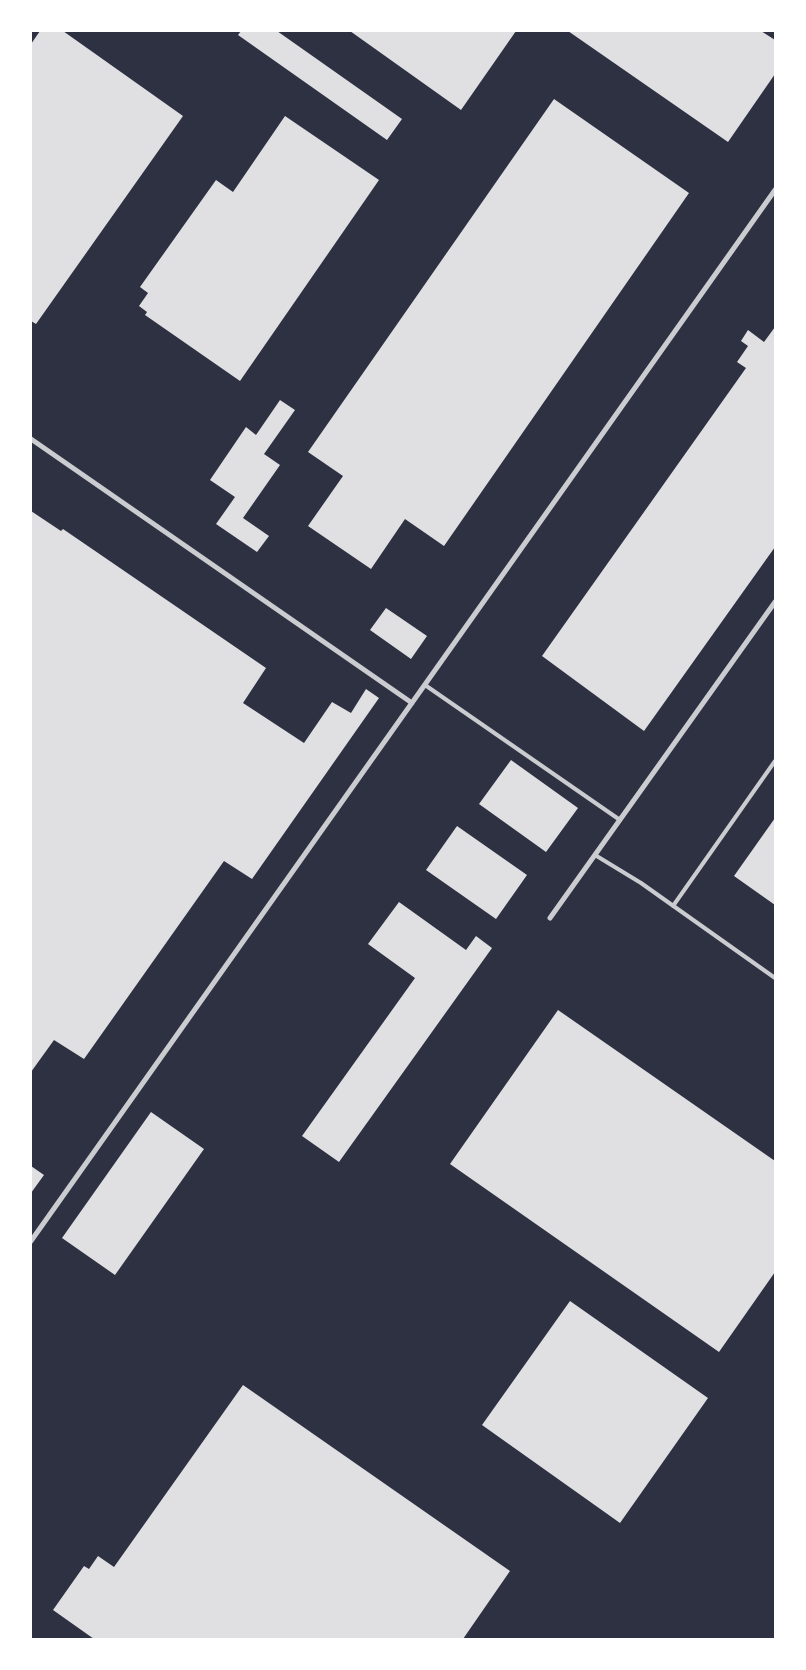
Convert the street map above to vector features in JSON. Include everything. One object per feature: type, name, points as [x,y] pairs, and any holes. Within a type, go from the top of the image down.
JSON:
[{"type":"street","points":[[31,1241],[775,190]]},
{"type":"street","points":[[31,439],[412,703]]},
{"type":"street","points":[[550,918],[775,602]]},
{"type":"lane","points":[[425,684],[620,820]]},
{"type":"lane","points":[[673,906],[775,761]]},
{"type":"lane","points":[[595,855],[640,883],[775,978]]},
{"type":"building","points":[[40,31],[63,31],[183,116],[36,324],[31,321],[31,44]]},
{"type":"building","points":[[241,31],[277,31],[402,119],[387,140],[238,35]]},
{"type":"building","points":[[350,31],[516,31],[461,110]]},
{"type":"building","points":[[568,31],[761,31],[775,40],[775,74],[728,142]]},
{"type":"building","points":[[554,99],[689,193],[444,546],[405,519],[371,569],[308,526],[343,476],[308,452]]},
{"type":"building","points":[[285,116],[379,180],[240,381],[145,315],[147,312],[139,306],[148,293],[140,287],[216,180],[233,192]]},
{"type":"building","points":[[775,327],[775,547],[644,731],[542,656],[746,368],[737,362],[748,346],[741,341],[748,330],[764,342]]},
{"type":"building","points":[[280,400],[295,410],[264,454],[280,465],[243,518],[269,536],[257,552],[216,524],[235,497],[210,480],[246,427],[256,435]]},
{"type":"building","points":[[31,511],[61,531],[63,529],[266,668],[243,703],[304,743],[332,702],[351,713],[366,689],[379,698],[252,879],[224,861],[84,1059],[54,1040],[31,1072]]},
{"type":"building","points":[[386,608],[427,636],[411,659],[370,630]]},
{"type":"building","points":[[511,760],[578,808],[546,852],[479,804]]},
{"type":"building","points":[[775,818],[775,905],[734,876]]},
{"type":"building","points":[[457,826],[527,875],[496,919],[426,870]]},
{"type":"building","points":[[399,902],[466,950],[476,936],[492,948],[339,1162],[302,1136],[415,978],[368,944]]},
{"type":"building","points":[[558,1010],[775,1161],[775,1272],[719,1352],[450,1164]]},
{"type":"building","points":[[151,1112],[204,1149],[115,1275],[62,1238]]},
{"type":"building","points":[[31,1166],[44,1175],[31,1193]]},
{"type":"building","points":[[570,1301],[708,1398],[620,1523],[482,1425]]},
{"type":"building","points":[[243,1385],[510,1571],[463,1639],[94,1639],[53,1610],[84,1566],[89,1569],[98,1556],[114,1567]]}]
